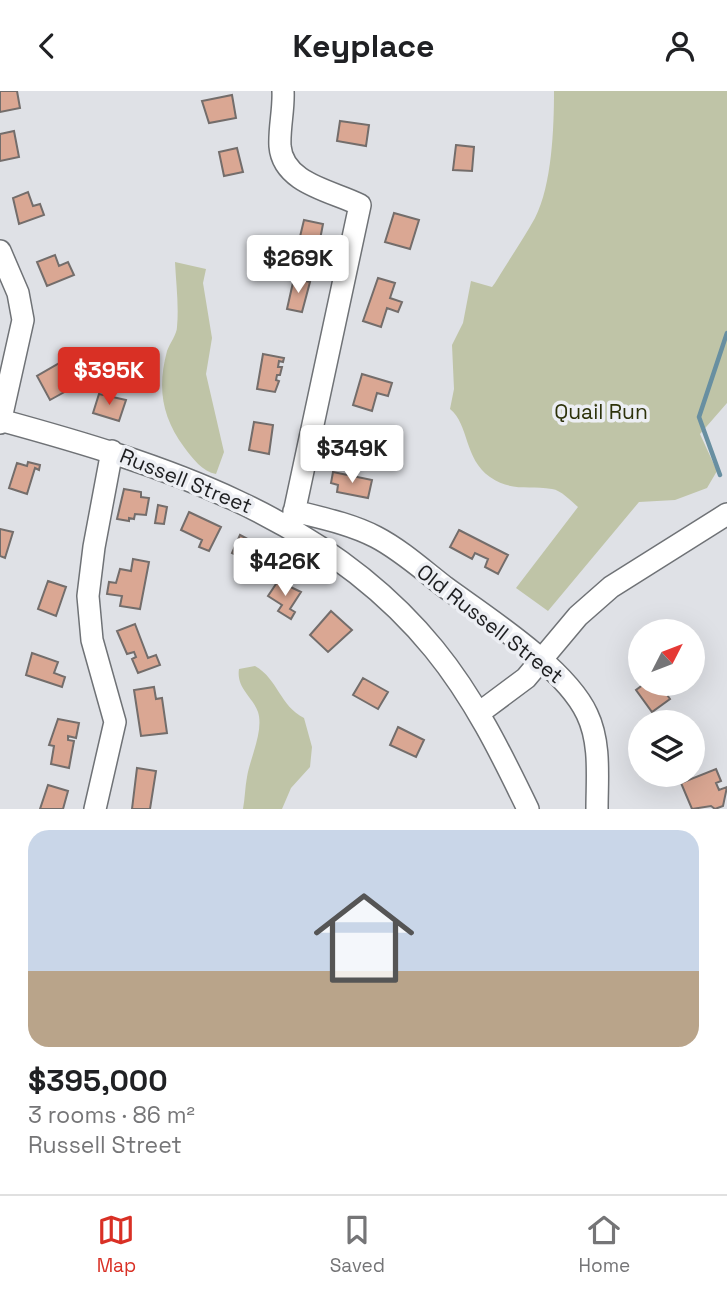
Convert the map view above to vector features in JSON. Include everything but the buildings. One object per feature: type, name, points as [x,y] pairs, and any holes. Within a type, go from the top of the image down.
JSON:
[{"type":"street","points":[[283,91],[280,145],[290,170],[304,181],[360,205],[293,519]]},
{"type":"street","points":[[0,251],[18,293],[23,320],[0,421]]},
{"type":"street","name":"Russell Street","points":[[0,421],[112,451],[293,519],[400,612],[435,650],[479,713],[528,809]]},
{"type":"street","points":[[95,809],[113,738],[115,717],[92,640],[88,596],[112,451]]},
{"type":"street","points":[[479,713],[512,691],[541,662],[578,616],[611,587],[727,514]]},
{"type":"street","name":"Old Russell Street","points":[[293,519],[348,526],[384,542],[541,662],[572,690],[592,726],[597,756],[597,809]]},
{"type":"green space","name":"Quail Run","points":[[554,91],[727,91],[727,403],[700,434],[717,471],[707,488],[675,500],[639,502],[548,611],[516,588],[578,507],[555,490],[505,485],[490,477],[475,461],[461,423],[450,409],[454,389],[452,345],[463,323],[471,281],[492,287],[541,205],[551,156]]},
{"type":"green space","points":[[175,262],[206,269],[203,283],[212,338],[206,374],[224,452],[216,474],[194,460],[177,436],[166,413],[162,377],[167,351],[177,327]]},
{"type":"green space","points":[[255,666],[269,678],[289,707],[304,718],[312,747],[310,767],[291,788],[282,809],[243,809],[259,719],[256,707],[240,682],[239,669]]},
{"type":"waterway","points":[[720,475],[699,417],[727,333]]}]
